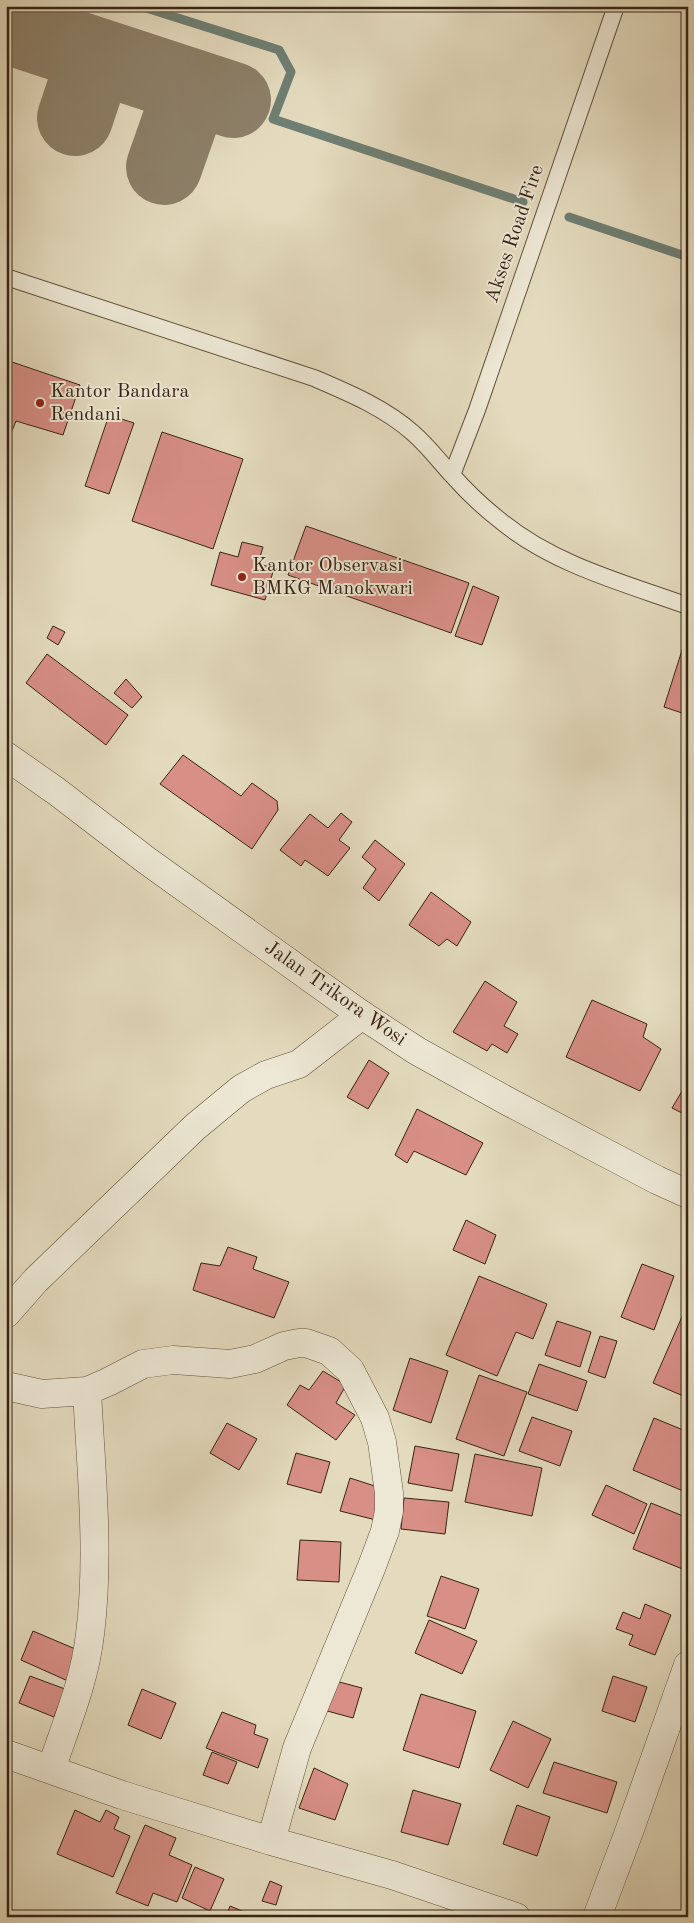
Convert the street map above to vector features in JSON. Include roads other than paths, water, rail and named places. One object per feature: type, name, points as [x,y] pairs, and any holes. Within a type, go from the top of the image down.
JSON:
[{"type":"street","name":"Jalan Trikora Wosi","points":[[6,756],[56,791],[146,860],[362,1015],[418,1051],[509,1102],[657,1180],[688,1194]]},
{"type":"street","points":[[6,1314],[36,1280],[200,1122],[241,1089],[266,1075],[299,1064],[362,1015]]},
{"type":"street","points":[[6,1386],[42,1394],[88,1391],[143,1364],[172,1360],[230,1364],[255,1359],[284,1346],[306,1343],[329,1351],[350,1370],[374,1418],[382,1442],[389,1493],[389,1511],[385,1530],[301,1740],[271,1841]]},
{"type":"street","points":[[52,1769],[80,1682],[90,1634],[93,1600],[94,1540],[88,1391]]},
{"type":"street","points":[[597,1917],[634,1820],[688,1665]]},
{"type":"street","points":[[6,1754],[122,1794],[271,1841],[392,1875],[516,1917]]},
{"type":"lane","name":"Akses Road Fire","points":[[452,475],[477,410],[616,6]]},
{"type":"lane","points":[[6,278],[314,378],[342,390],[384,412],[413,433],[452,475],[502,522],[550,554],[579,567],[688,606]]},
{"type":"waterway","points":[[140,6],[279,50],[291,72],[273,119],[523,202]]},
{"type":"waterway","points":[[569,217],[688,257]]},
{"type":"place","name":"Kantor Bandara Rendani","points":[[40,403]]},
{"type":"place","name":"Kantor Observasi BMKG Manokwari","points":[[242,577]]}]
